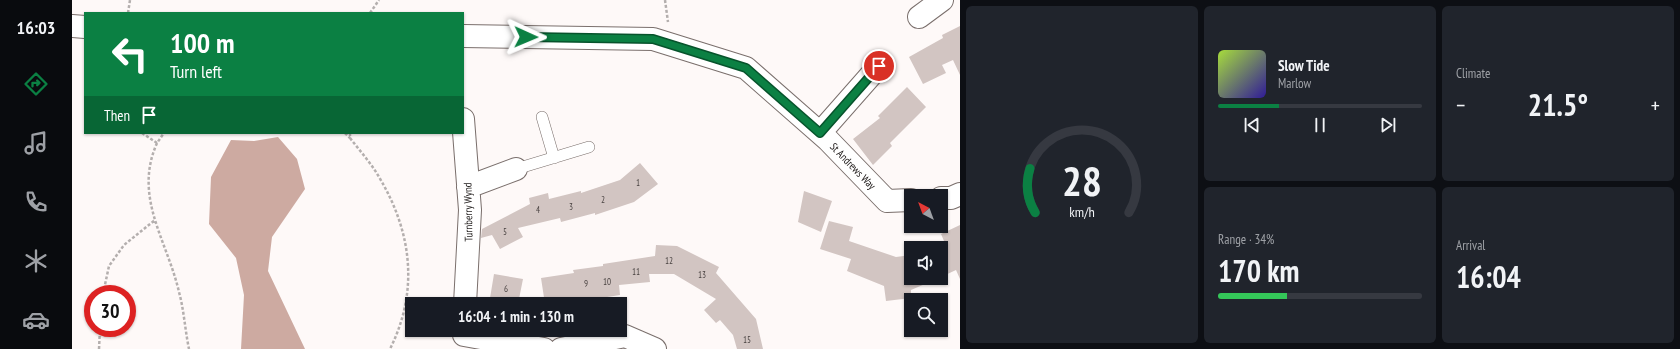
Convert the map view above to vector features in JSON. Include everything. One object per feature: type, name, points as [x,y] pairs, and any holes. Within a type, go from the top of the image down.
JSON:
[{"type":"street","points":[[919,17],[942,0]]},
{"type":"street","points":[[72,26],[84,27]]},
{"type":"street","name":"St Andrews Way","points":[[464,36],[653,39],[746,68],[820,133],[887,201],[904,200]]},
{"type":"street","points":[[820,133],[879,66]]},
{"type":"street","name":"Turnberry Wynd","points":[[464,133],[470,210],[465,297]]},
{"type":"street","points":[[468,187],[516,170]]},
{"type":"street","points":[[948,198],[960,194]]},
{"type":"street","points":[[561,349],[625,336],[655,349]]},
{"type":"street","points":[[463,338],[544,349]]},
{"type":"lane","points":[[542,116],[554,158]]},
{"type":"lane","points":[[516,170],[589,147]]},
{"type":"path","points":[[128,12],[130,0]]},
{"type":"path","points":[[371,12],[379,0]]},
{"type":"path","points":[[144,134],[157,143]]},
{"type":"path","points":[[163,134],[157,143],[150,160],[148,183],[150,203],[180,292],[188,349]]},
{"type":"path","points":[[346,134],[379,177],[396,209],[407,245],[410,282],[407,303],[399,332],[390,349]]},
{"type":"path","points":[[105,285],[109,266],[124,245],[155,220]]},
{"type":"path","points":[[99,349],[100,337]]},
{"type":"shaded area","points":[[278,137],[297,159],[305,189],[272,237],[268,271],[305,349],[241,349],[244,295],[236,258],[209,224],[211,177],[231,140],[254,141]]},
{"type":"building","points":[[960,26],[960,75],[953,60],[942,65],[946,73],[923,84],[909,57],[943,38],[942,35]]},
{"type":"building","points":[[907,87],[926,107],[890,143],[892,146],[873,165],[853,139],[880,118],[878,116]]},
{"type":"building","points":[[640,163],[658,184],[634,202],[595,215],[595,213],[561,222],[560,218],[518,228],[523,237],[500,249],[492,235],[481,238],[482,229],[530,204],[529,198],[548,193],[549,199],[581,191],[581,193],[620,180]]},
{"type":"building","points":[[804,191],[832,201],[821,232],[798,222]]},
{"type":"building","points":[[829,221],[853,227],[849,241],[896,257],[904,256],[904,285],[923,285],[911,290],[911,293],[904,293],[904,299],[886,301],[884,286],[847,271],[851,259],[820,249]]},
{"type":"building","points":[[960,225],[960,279],[956,270],[948,274],[948,241],[944,241],[941,234],[948,233],[948,231]]},
{"type":"building","points":[[656,245],[677,246],[719,267],[716,273],[756,319],[763,349],[737,349],[733,335],[720,320],[716,323],[704,310],[716,299],[674,274],[649,274],[650,282],[619,285],[620,295],[607,297],[544,297],[541,278],[574,273],[573,270],[603,266],[603,264],[655,256]]},
{"type":"building","points":[[494,274],[523,279],[519,297],[490,297]]},
{"type":"route","points":[[526,37],[653,39],[746,68],[820,133],[879,66]]}]
